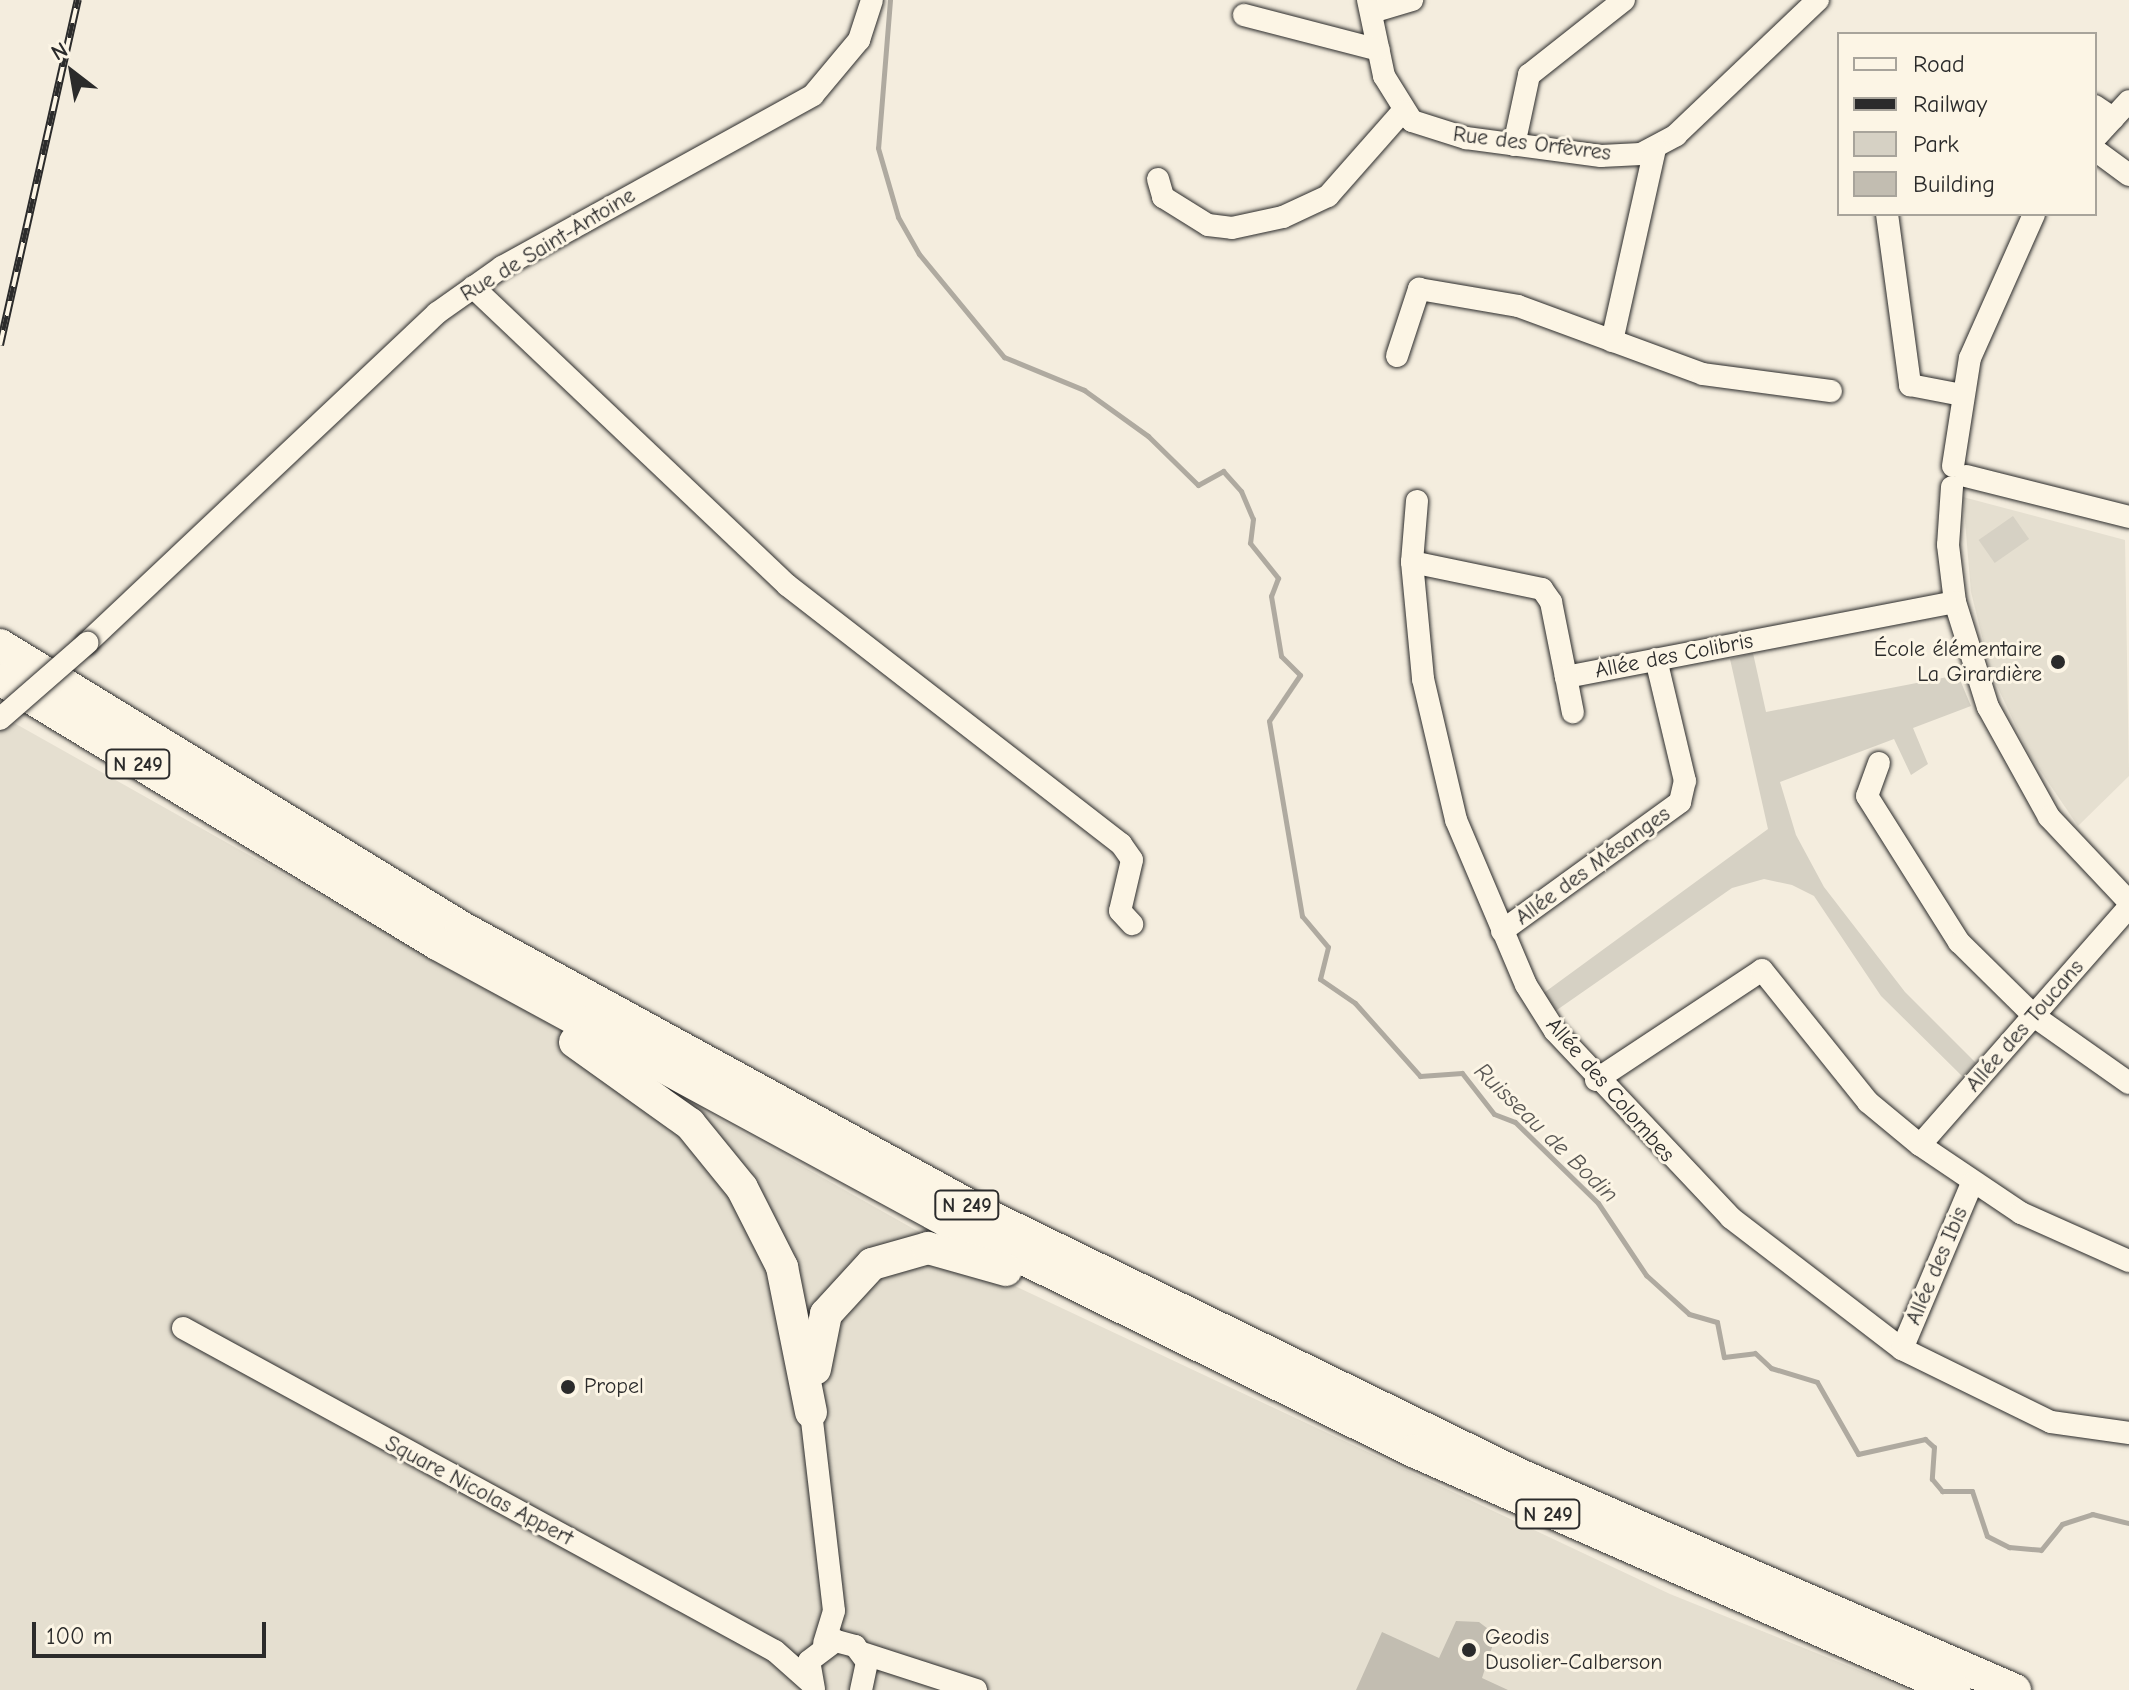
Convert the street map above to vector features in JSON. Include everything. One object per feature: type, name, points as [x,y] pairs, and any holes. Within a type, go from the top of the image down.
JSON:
[{"type":"highway","name":"N 249","points":[[0,645],[487,942],[999,1221],[1504,1468],[2015,1690]]},
{"type":"highway","name":"N 249","points":[[0,679],[437,944],[1148,1324],[1544,1512],[1955,1690]]},
{"type":"highway","name":"N 249","points":[[437,944],[453,966],[651,1091],[723,1159],[782,1267],[811,1412]]},
{"type":"highway","name":"N 249","points":[[811,1412],[818,1338],[833,1304],[853,1277],[910,1250],[956,1253],[1125,1325],[1148,1324]]},
{"type":"street","name":"Rue de Saint-Antoine","points":[[0,719],[87,643],[473,287],[813,95],[859,40],[872,0]]},
{"type":"street","points":[[1158,179],[1163,197],[1208,225],[1232,228],[1283,217],[1328,196],[1403,111],[1379,50],[1370,6],[1412,0]]},
{"type":"street","points":[[1514,145],[1529,75],[1624,0]]},
{"type":"street","points":[[1606,338],[1648,152],[1704,112],[1818,0]]},
{"type":"street","points":[[1244,15],[1379,50]]},
{"type":"street","points":[[2097,132],[2104,112],[2129,101]]},
{"type":"street","name":"Rue des Orfèvres","points":[[1403,111],[1435,131],[1514,145],[1648,152]]},
{"type":"street","points":[[2097,151],[2129,175]]},
{"type":"street","points":[[1887,216],[1910,385],[1962,395]]},
{"type":"street","points":[[2033,216],[1987,308],[1962,395],[1957,476],[1948,545],[1955,602],[1988,707],[2016,766],[2049,817],[2129,904]]},
{"type":"street","points":[[473,287],[787,585],[1121,844],[1132,860],[1120,911],[1132,924]]},
{"type":"street","points":[[1397,356],[1419,289],[1518,306],[1703,374],[1831,391]]},
{"type":"street","points":[[1957,476],[2129,517]]},
{"type":"street","name":"Allée des Colombes","points":[[1417,501],[1412,562],[1423,679],[1440,755],[1456,820],[1502,931],[1540,1010],[1596,1080],[1731,1218],[1902,1349],[2051,1422],[2129,1433]]},
{"type":"street","name":"Allée des Colibris","points":[[1412,562],[1542,589],[1551,602],[1566,677],[1955,602]]},
{"type":"street","name":"Allée des Mésanges","points":[[1502,931],[1680,802],[1685,781],[1656,659]]},
{"type":"street","points":[[1566,677],[1573,712]]},
{"type":"street","points":[[1879,763],[1867,796],[1885,834],[1959,942],[2034,1016],[2129,1083]]},
{"type":"street","name":"Allée des Toucans","points":[[1920,1145],[2129,904]]},
{"type":"street","points":[[1596,1080],[1762,970],[1868,1102],[1920,1145],[1972,1183],[2129,1261]]},
{"type":"street","name":"Allée des Ibis","points":[[1902,1349],[1972,1183]]},
{"type":"street","name":"Square Nicolas Appert","points":[[183,1328],[775,1651],[812,1686]]},
{"type":"street","points":[[811,1412],[834,1611],[856,1648],[863,1687],[894,1669]]},
{"type":"street","points":[[812,1686],[820,1647],[834,1611]]},
{"type":"street","points":[[856,1648],[894,1669],[945,1675],[976,1690]]},
{"type":"street","name":"Square Nicolas Appert","points":[[775,1651],[856,1648]]},
{"type":"shaded area","name":"École élémentaire La Girardière","points":[[1963,497],[2125,540],[2129,776],[2078,826],[2029,754],[1991,673],[1971,592]]},
{"type":"shaded area","points":[[0,715],[1017,1287],[1670,1594],[1908,1690],[0,1690]]},
{"type":"green space","points":[[2013,516],[2029,539],[1995,563],[1979,540]]},
{"type":"green space","points":[[1753,653],[1766,712],[1958,675],[1971,706],[1913,728],[1928,764],[1911,775],[1894,739],[1780,782],[1796,835],[1824,887],[1905,992],[1976,1063],[1963,1077],[1881,996],[1814,896],[1792,885],[1764,879],[1732,888],[1554,1012],[1541,995],[1768,829],[1730,659]]},
{"type":"building","name":"Geodis Dusolier-Calberson","points":[[1456,1621],[1479,1622],[1496,1635],[1482,1678],[1508,1690],[1356,1690],[1382,1632],[1439,1658]]},
{"type":"waterway","name":"Ruisseau de Bodin","points":[[890,0],[878,148],[898,217],[919,254],[1004,357],[1084,390],[1148,436],[1198,485],[1223,471],[1241,491],[1253,519],[1250,543],[1278,578],[1271,596],[1281,656],[1300,675],[1269,721],[1302,916],[1328,947],[1320,979],[1355,1003],[1420,1076],[1462,1073],[1494,1114],[1515,1122],[1598,1203],[1646,1275],[1689,1314],[1717,1322],[1724,1357],[1755,1353],[1771,1368],[1817,1382],[1858,1454],[1925,1439],[1934,1447],[1932,1479],[1942,1491],[1972,1491],[1987,1536],[2009,1547],[2041,1550],[2062,1524],[2092,1514],[2129,1523]]},
{"type":"railway","points":[[0,345],[78,0]]},
{"type":"place","name":"École élémentaire La Girardière","points":[[2058,662]]},
{"type":"place","name":"Propel","points":[[568,1387]]},
{"type":"place","name":"Geodis Dusolier-Calberson","points":[[1469,1650]]}]
